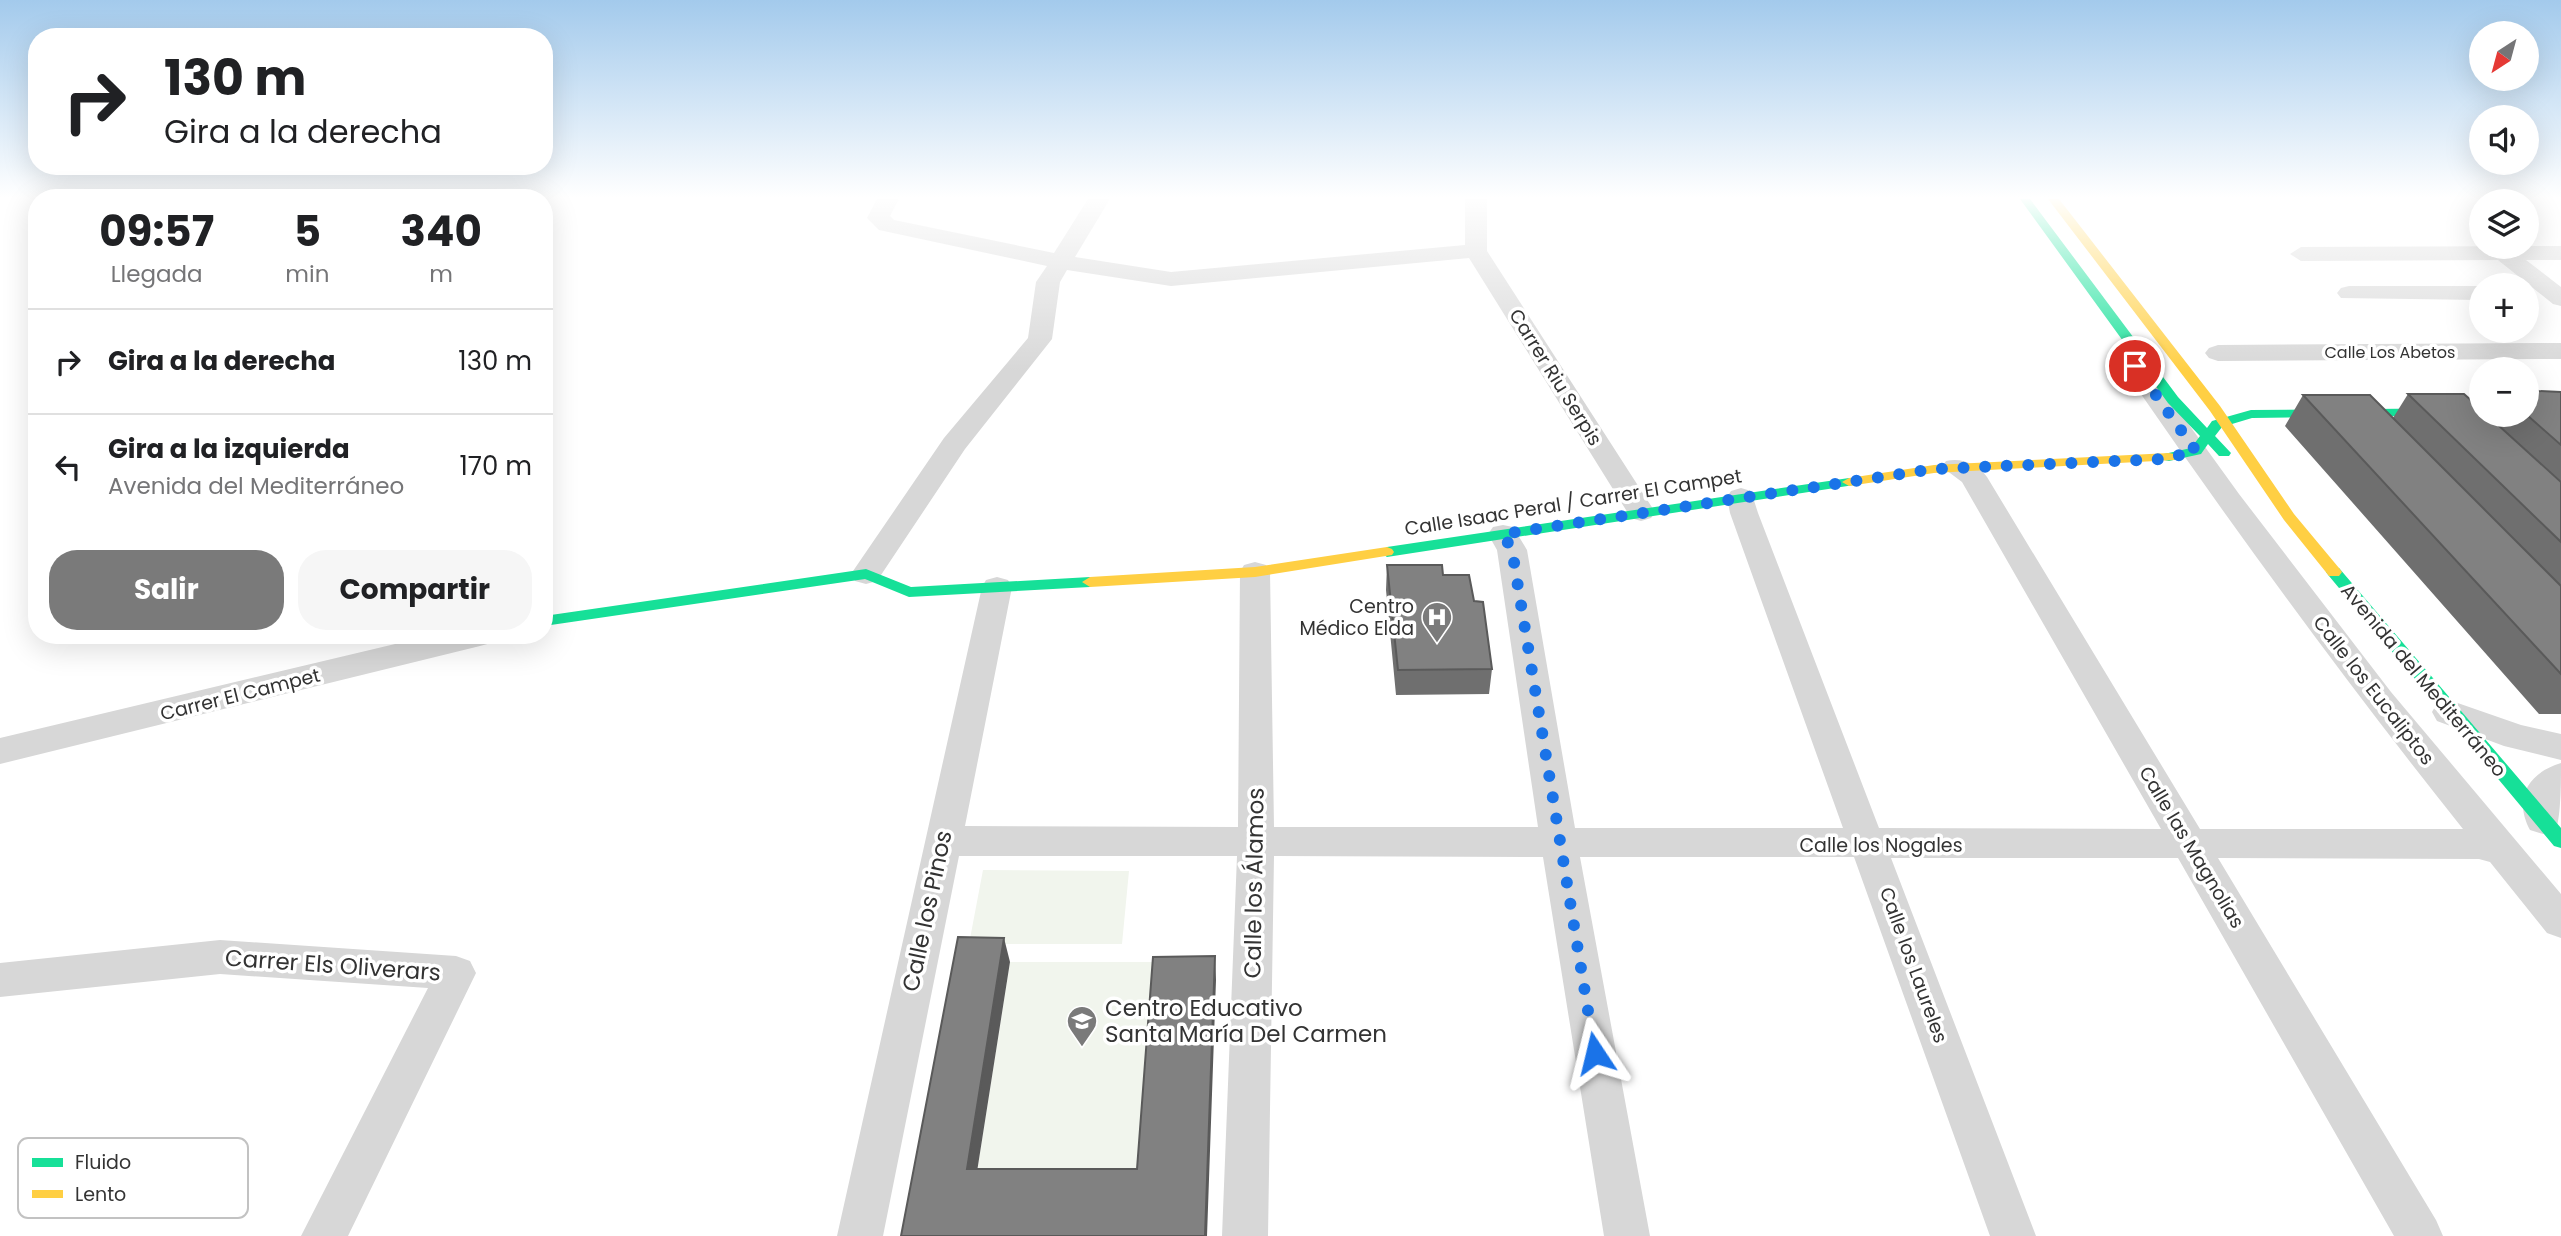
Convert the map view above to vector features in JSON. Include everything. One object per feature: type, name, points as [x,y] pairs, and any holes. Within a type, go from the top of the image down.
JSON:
[{"type":"street","points":[[1037,257],[1171,279],[1414,257]]},
{"type":"street","points":[[866,574],[954,443],[1040,339],[1048,282],[1065,257]]},
{"type":"street","name":"Carrer Riu Serpis","points":[[1480,257],[1642,512]]},
{"type":"street","name":"Avenida del Mediterráneo","points":[[2066,257],[2173,400],[2202,444]]},
{"type":"street","name":"Avenida del Mediterráneo","points":[[2097,257],[2220,415],[2289,517],[2449,712],[2552,831]]},
{"type":"street","points":[[2511,259],[2558,295]]},
{"type":"street","points":[[2349,293],[2469,293]]},
{"type":"street","points":[[2539,293],[2558,295]]},
{"type":"street","name":"Avenida del Mediterráneo","points":[[2100,304],[2125,352],[2202,444],[2289,517]]},
{"type":"street","name":"Avenida del Mediterráneo","points":[[2133,347],[2175,390],[2220,415]]},
{"type":"street","name":"Calle Los Abetos","points":[[2218,353],[2561,351]]},
{"type":"street","points":[[2191,379],[2231,395],[2305,413]]},
{"type":"street","points":[[2449,412],[2480,441]]},
{"type":"street","points":[[2202,444],[2220,415],[2469,412]]},
{"type":"street","points":[[2357,413],[2386,443]]},
{"type":"street","name":"Calle Isaac Peral / Carrer El Campet","points":[[997,587],[1255,572],[1741,497],[1956,467],[2163,459],[2202,444]]},
{"type":"street","name":"Calle los Eucaliptos","points":[[2202,444],[2229,500],[2379,701],[2561,922]]},
{"type":"street","name":"Calle las Magnolias","points":[[1956,467],[1973,477],[2420,1236]]},
{"type":"street","name":"Calle los Laureles","points":[[1741,497],[1744,513],[1870,845],[2013,1236]]},
{"type":"street","points":[[1503,534],[1512,550],[1559,844],[1627,1236]]},
{"type":"street","name":"Calle los Álamos","points":[[1245,1236],[1256,842],[1255,572]]},
{"type":"street","points":[[553,620],[866,574],[909,592],[997,587]]},
{"type":"street","name":"Calle los Pinos","points":[[860,1236],[941,841],[997,587]]},
{"type":"street","name":"Carrer El Campet","points":[[0,751],[443,644]]},
{"type":"street","points":[[2449,712],[2516,737],[2561,747]]},
{"type":"street","points":[[2552,831],[2540,795],[2561,776]]},
{"type":"street","name":"Calle los Nogales","points":[[941,841],[2192,846],[2479,844],[2505,852]]},
{"type":"street","name":"Carrer Els Oliverars","points":[[0,980],[220,957],[456,973],[324,1236]]},
{"type":"shaded area","points":[[983,870],[1129,871],[1122,944],[969,944]]},
{"type":"shaded area","points":[[1010,962],[1156,962],[1140,1191],[974,1191]]},
{"type":"building","points":[[2539,391],[2561,392],[2561,445],[2539,426]]},
{"type":"building","points":[[2408,394],[2464,394],[2469,398],[2469,427],[2500,427],[2561,482],[2561,542]]},
{"type":"building","points":[[2303,395],[2370,395],[2561,586],[2561,674]]},
{"type":"building","name":"Centro Médico Elda","points":[[1387,565],[1442,565],[1443,575],[1469,575],[1474,601],[1483,602],[1492,669],[1398,670]]},
{"type":"building","points":[[958,937],[1004,938],[967,1169],[1137,1169],[1153,957],[1215,956],[1205,1236],[901,1236]]},
{"type":"traffic: fast","points":[[2067,257],[2173,400],[2224,453]]},
{"type":"traffic: fast","points":[[2169,457],[2196,451],[2217,424],[2251,414],[2469,412]]},
{"type":"traffic: fast","points":[[1387,552],[1849,482]]},
{"type":"traffic: fast","points":[[2334,572],[2561,841]]},
{"type":"traffic: fast","points":[[553,620],[866,574],[909,592],[1090,582]]},
{"type":"traffic: slow","points":[[2097,257],[2215,409],[2289,517],[2334,572]]},
{"type":"traffic: slow","points":[[1849,482],[1934,469],[2169,457]]},
{"type":"traffic: slow","points":[[1090,582],[1255,572],[1387,552]]},
{"type":"place","name":"Centro Médico Elda","points":[[1437,644]]},
{"type":"place","name":"Centro Educativo Santa María Del Carmen","points":[[1082,1048]]},
{"type":"route","points":[[1595,1053],[1512,550],[1503,534],[1934,469],[2163,459],[2196,451],[2135,366]]}]
